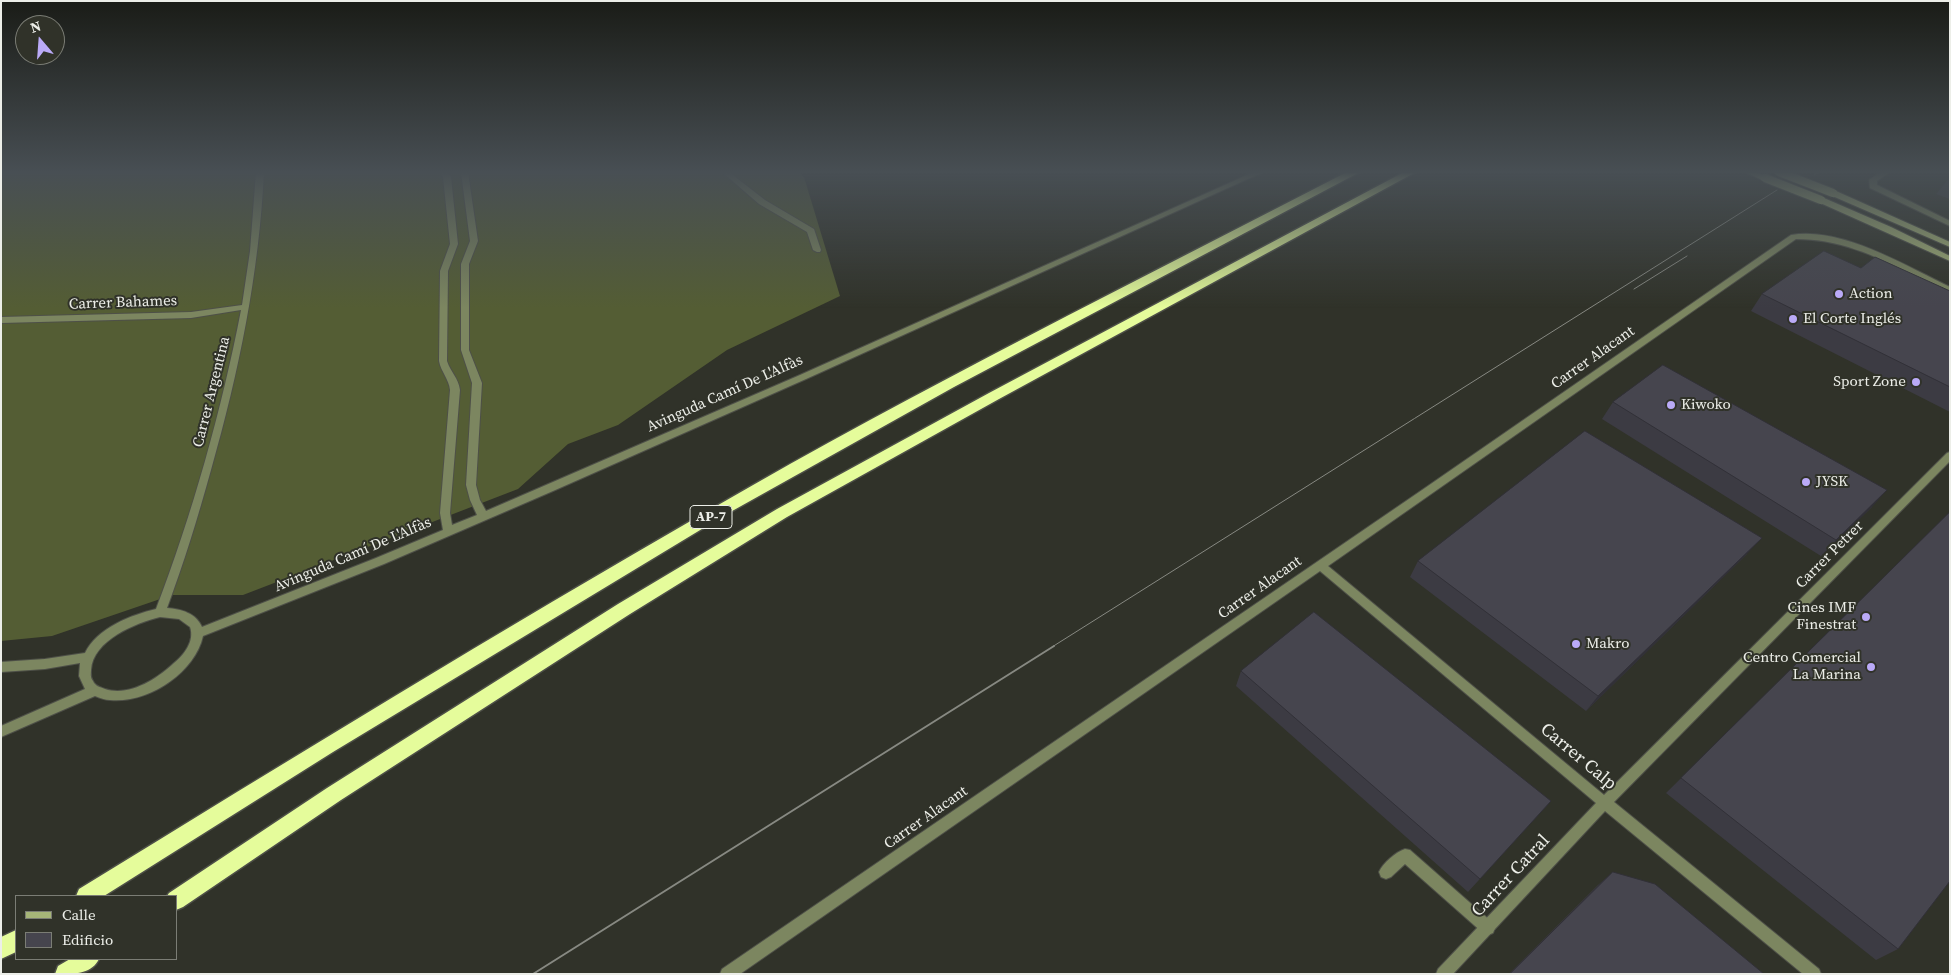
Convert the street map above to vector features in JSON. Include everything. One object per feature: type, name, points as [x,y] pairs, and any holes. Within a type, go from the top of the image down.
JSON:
[{"type":"highway","name":"AP-7","points":[[88,895],[327,746],[720,511],[949,384],[1268,218]]},
{"type":"highway","name":"AP-7","points":[[178,899],[359,778],[624,609],[782,513],[994,396],[1326,218]]},
{"type":"highway","points":[[1,949],[15,941]]},
{"type":"highway","points":[[66,974],[87,960]]},
{"type":"main road","points":[[1861,218],[1950,259]]},
{"type":"main road","points":[[1888,218],[1950,245]]},
{"type":"street","name":"Carrer Argentina","points":[[160,612],[180,558],[222,418],[236,361],[255,258],[257,218]]},
{"type":"street","points":[[448,531],[444,513],[455,386],[443,361],[444,271],[454,244],[451,218]]},
{"type":"street","points":[[471,218],[474,233],[473,248],[465,264],[465,350],[466,358],[474,370],[477,383],[472,486],[475,500],[483,516]]},
{"type":"street","points":[[789,218],[811,230],[818,250]]},
{"type":"street","name":"Avinguda Camí De L'Alfàs","points":[[198,633],[280,602],[483,516],[803,377],[1158,218]]},
{"type":"street","points":[[1937,218],[1950,224]]},
{"type":"street","name":"Carrer Alacant","points":[[727,974],[1320,565],[1429,492],[1781,244],[1794,237],[1812,235],[1850,244],[1950,290]]},
{"type":"street","name":"Carrer Bahames","points":[[1,320],[191,315],[245,307]]},
{"type":"street","name":"Carrer Petrer","points":[[1605,803],[1950,455]]},
{"type":"street","name":"Carrer Calp","points":[[1320,565],[1605,803],[1814,974]]},
{"type":"street","points":[[160,612],[175,612],[187,616],[194,623],[198,633],[195,645],[188,658],[175,671],[141,691],[124,695],[107,695],[94,691],[86,682],[84,671],[89,657],[98,644],[127,622],[160,612]]},
{"type":"street","points":[[1,666],[45,664],[89,657]]},
{"type":"street","points":[[1,732],[94,691]]},
{"type":"street","name":"Carrer Catral","points":[[1443,974],[1605,803]]},
{"type":"street","points":[[1386,872],[1405,855],[1488,928]]},
{"type":"green space","points":[[1,218],[816,218],[840,296],[727,350],[618,425],[568,444],[518,489],[243,595],[172,595],[52,636],[1,641]]},
{"type":"building","points":[[1824,251],[1861,268],[1875,257],[1950,291],[1950,387],[1762,294]]},
{"type":"building","points":[[1663,365],[1887,490],[1836,540],[1613,402]]},
{"type":"building","name":"Makro","points":[[1585,431],[1762,538],[1598,696],[1418,561]]},
{"type":"building","name":"Centro Comercial La Marina","points":[[1950,512],[1950,881],[1898,949],[1681,778]]},
{"type":"building","points":[[1314,612],[1551,801],[1480,879],[1241,671]]},
{"type":"building","points":[[1613,872],[1655,884],[1764,974],[1510,974]]},
{"type":"tram line","points":[[1052,647],[1733,218]]},
{"type":"tram line","points":[[1634,289],[1687,256]]},
{"type":"tram line","points":[[533,974],[1054,646]]},
{"type":"place","name":"Action","points":[[1839,294]]},
{"type":"place","name":"El Corte Inglés","points":[[1793,319]]},
{"type":"place","name":"Sport Zone","points":[[1916,382]]},
{"type":"place","name":"Kiwoko","points":[[1671,405]]},
{"type":"place","name":"JYSK","points":[[1806,482]]},
{"type":"place","name":"Cines IMF Finestrat","points":[[1866,617]]},
{"type":"place","name":"Makro","points":[[1576,644]]},
{"type":"place","name":"Centro Comercial La Marina","points":[[1871,667]]}]
